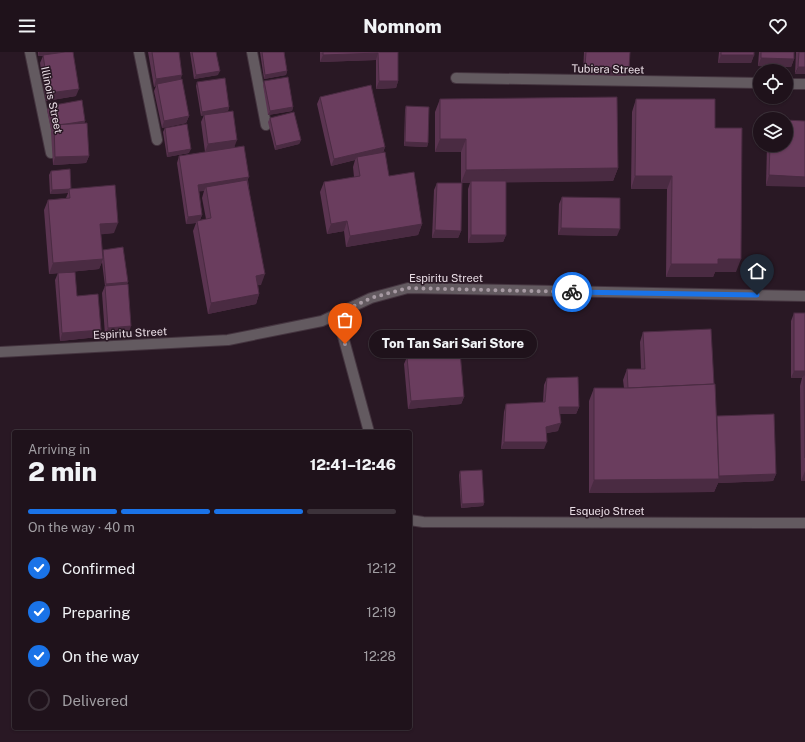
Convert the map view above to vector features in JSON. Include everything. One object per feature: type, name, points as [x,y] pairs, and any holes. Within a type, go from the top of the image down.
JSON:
[{"type":"street","name":"Illinois Street","points":[[30,52],[51,153]]},
{"type":"street","points":[[139,52],[157,140]]},
{"type":"street","points":[[252,52],[266,125]]},
{"type":"street","name":"Tubiera Street","points":[[456,78],[753,83]]},
{"type":"street","points":[[793,84],[805,84]]},
{"type":"street","name":"Espiritu Street","points":[[0,352],[228,340],[322,321],[371,298],[408,288],[805,296]]},
{"type":"street","points":[[337,314],[368,430]]},
{"type":"street","name":"Esquejo Street","points":[[412,520],[423,522],[805,524]]},
{"type":"building","points":[[73,52],[79,89],[49,93],[43,55]]},
{"type":"building","points":[[152,52],[179,52],[182,75],[156,79]]},
{"type":"building","points":[[192,52],[216,52],[220,71],[196,75]]},
{"type":"building","points":[[262,52],[284,52],[287,71],[265,75]]},
{"type":"building","points":[[323,52],[398,52],[398,81],[379,81],[378,53],[323,55]]},
{"type":"building","points":[[586,52],[630,52],[629,69],[585,66]]},
{"type":"building","points":[[721,52],[754,52],[754,55],[721,55]]},
{"type":"building","points":[[761,52],[794,52],[794,59],[761,58]]},
{"type":"building","points":[[799,52],[805,52],[805,67],[798,67]]},
{"type":"building","points":[[288,77],[293,107],[270,111],[264,81]]},
{"type":"building","points":[[225,78],[229,107],[202,112],[197,82]]},
{"type":"building","points":[[182,79],[189,116],[164,121],[157,84]]},
{"type":"building","points":[[371,85],[385,147],[334,159],[320,97]]},
{"type":"building","points":[[617,97],[618,168],[466,170],[466,139],[440,139],[440,99]]},
{"type":"building","points":[[636,99],[715,99],[715,128],[742,128],[741,259],[718,259],[718,264],[671,264],[672,176],[635,176]]},
{"type":"building","points":[[82,100],[85,121],[52,126],[49,106]]},
{"type":"building","points":[[406,106],[429,107],[428,143],[405,142]]},
{"type":"building","points":[[233,111],[237,140],[208,144],[204,115]]},
{"type":"building","points":[[294,112],[301,140],[276,146],[270,118]]},
{"type":"building","points":[[793,120],[805,121],[805,177],[769,175],[770,152],[793,152]]},
{"type":"building","points":[[87,123],[89,156],[55,157],[54,125]]},
{"type":"building","points":[[187,124],[191,149],[168,153],[165,128]]},
{"type":"building","points":[[244,146],[249,177],[198,185],[202,215],[188,217],[179,156]]},
{"type":"building","points":[[385,152],[389,176],[414,172],[422,224],[350,236],[347,221],[331,224],[324,182],[360,176],[357,157]]},
{"type":"building","points":[[70,169],[71,189],[52,190],[51,171]]},
{"type":"building","points":[[247,180],[265,274],[256,276],[259,294],[211,303],[197,221],[211,218],[206,187]]},
{"type":"building","points":[[471,181],[506,181],[506,235],[471,235]]},
{"type":"building","points":[[437,183],[462,183],[461,231],[435,230]]},
{"type":"building","points":[[115,185],[118,223],[100,224],[103,259],[53,263],[48,200],[70,198],[69,189]]},
{"type":"building","points":[[562,197],[620,198],[620,229],[561,228]]},
{"type":"building","points":[[123,247],[128,282],[106,284],[103,250]]},
{"type":"building","points":[[75,272],[77,296],[98,294],[101,330],[62,333],[58,273]]},
{"type":"building","points":[[128,284],[131,326],[108,328],[105,286]]},
{"type":"building","points":[[794,313],[805,313],[805,371],[794,371]]},
{"type":"building","points":[[711,329],[714,384],[628,388],[627,369],[645,369],[643,332]]},
{"type":"building","points":[[460,352],[464,397],[411,401],[407,357]]},
{"type":"building","points":[[804,375],[805,375],[805,458]]},
{"type":"building","points":[[578,377],[579,407],[559,407],[561,423],[546,427],[547,442],[504,442],[506,404],[545,402],[547,378]]},
{"type":"building","points":[[715,384],[719,479],[594,480],[594,388]]},
{"type":"building","points":[[774,414],[776,474],[719,476],[717,416]]},
{"type":"building","points":[[482,470],[484,503],[462,504],[460,471]]},
{"type":"way so far","points":[[345,344],[337,314],[371,298],[408,288],[572,292]]},
{"type":"place","name":"Ton Tan Sari Sari Store","points":[[345,344]]},
{"type":"route","points":[[572,292],[757,295]]}]
